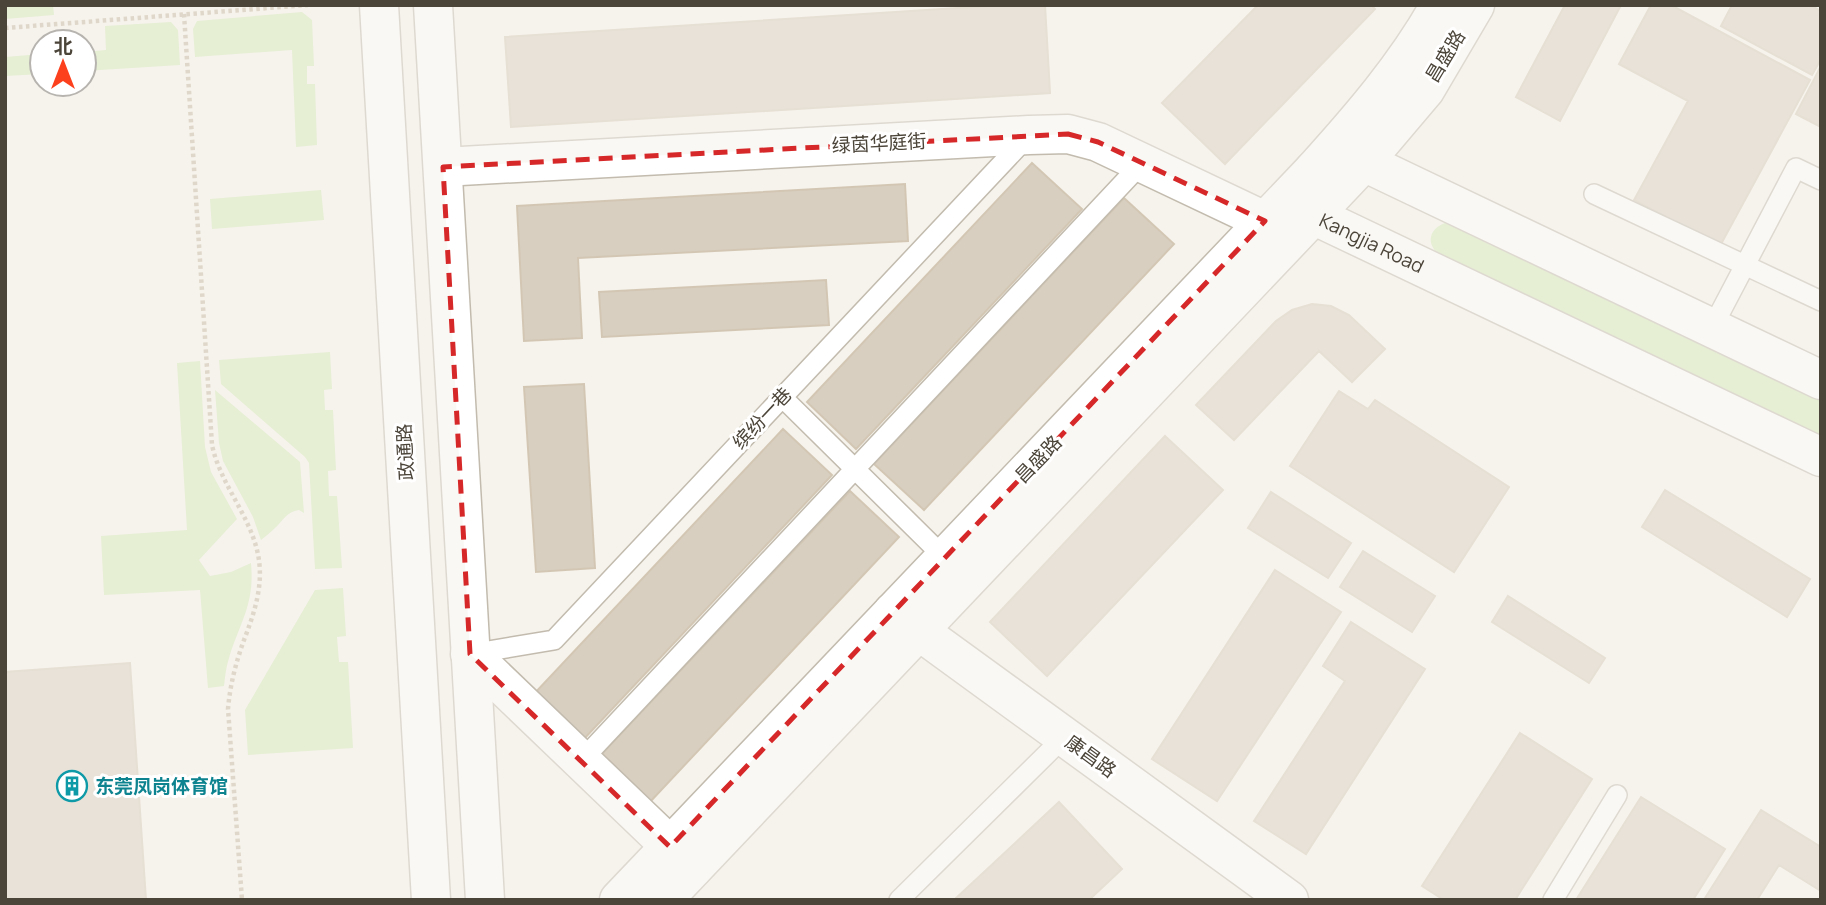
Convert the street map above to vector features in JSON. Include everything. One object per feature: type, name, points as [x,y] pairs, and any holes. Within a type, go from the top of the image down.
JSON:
[{"type":"street","name":"政通路","points":[[379,5],[431,900]]},
{"type":"street","points":[[433,5],[485,900]]},
{"type":"street","name":"昌盛路","points":[[1314,170],[1387,85],[1440,5]]},
{"type":"street","name":"昌盛路","points":[[619,900],[681,858],[956,568],[1291,224],[1364,162],[1425,90],[1475,5]]},
{"type":"street","name":"绿茵华庭街","points":[[443,167],[1068,134],[1098,142],[1142,163],[1291,224]]},
{"type":"street","points":[[1314,170],[1364,162],[1821,380]]},
{"type":"street","name":"Kangjia Road","points":[[1314,170],[1291,224],[1821,457]]},
{"type":"street","name":"康昌路","points":[[906,621],[1289,900]]},
{"type":"street","points":[[470,654],[681,858]]},
{"type":"street","name":"昌盛路","points":[[663,900],[681,858]]},
{"type":"lane","name":"缤纷一巷","points":[[470,654],[554,640],[1029,135]]},
{"type":"lane","points":[[581,761],[1142,163]]},
{"type":"lane","points":[[1712,328],[1796,168],[1821,180]]},
{"type":"lane","points":[[1594,194],[1821,301]]},
{"type":"lane","points":[[782,397],[956,568]]},
{"type":"lane","points":[[899,900],[1064,737]]},
{"type":"lane","points":[[1553,900],[1617,795]]},
{"type":"path","points":[[5,28],[308,5]]},
{"type":"path","points":[[184,14],[212,445],[219,470],[250,531],[260,570],[257,606],[233,674],[229,700],[242,900]]},
{"type":"highlighted area","points":[[1068,134],[1098,142],[1265,221],[670,847],[470,654],[443,167]]},
{"type":"green space","points":[[5,5],[53,5],[54,15],[5,19]]},
{"type":"green space","points":[[302,12],[312,20],[314,66],[307,66],[307,84],[315,84],[317,145],[296,147],[292,50],[195,57],[193,29],[197,21]]},
{"type":"green space","points":[[171,22],[178,30],[180,65],[98,70],[98,51],[106,50],[105,26]]},
{"type":"green space","points":[[28,55],[28,75],[5,76],[5,57]]},
{"type":"green space","points":[[321,190],[324,220],[212,229],[210,199]]},
{"type":"green space","points":[[1448,222],[1821,397],[1821,437],[1440,255],[1432,245],[1431,236],[1433,231]]},
{"type":"green space","points":[[330,352],[332,389],[324,390],[325,410],[333,410],[336,470],[328,471],[329,496],[337,496],[342,568],[315,569],[309,463],[221,384],[219,360]]},
{"type":"green space","points":[[200,361],[205,447],[211,472],[237,519],[199,560],[210,576],[231,572],[251,563],[252,577],[249,602],[228,661],[224,686],[208,688],[200,590],[104,595],[101,536],[187,530],[177,363]]},
{"type":"green space","points":[[215,390],[300,462],[304,513],[299,510],[291,513],[261,540],[253,517],[223,461]]},
{"type":"green space","points":[[343,588],[346,636],[337,637],[339,662],[348,662],[353,748],[248,755],[245,710],[315,590]]},
{"type":"building","points":[[1005,5],[1045,5],[1050,93],[511,127],[505,37]]},
{"type":"building","points":[[1258,5],[1371,5],[1375,9],[1225,164],[1162,103]]},
{"type":"building","points":[[1565,5],[1621,5],[1560,121],[1516,97]]},
{"type":"building","points":[[1651,5],[1671,5],[1810,80],[1720,246],[1634,200],[1688,101],[1619,64]]},
{"type":"building","points":[[1732,5],[1810,5],[1821,11],[1821,59],[1812,75],[1721,26]]},
{"type":"building","points":[[1821,66],[1821,127],[1796,114]]},
{"type":"building","points":[[1032,163],[1082,209],[856,449],[807,402]]},
{"type":"building","points":[[905,184],[908,241],[578,258],[582,338],[524,341],[517,206]]},
{"type":"building","points":[[1124,198],[1174,244],[924,510],[874,464]]},
{"type":"building","points":[[826,280],[829,325],[602,337],[599,292]]},
{"type":"building","points":[[1312,304],[1331,306],[1349,315],[1385,349],[1352,382],[1319,351],[1234,440],[1196,405],[1276,321],[1292,310]]},
{"type":"building","points":[[584,384],[595,568],[536,572],[524,387]]},
{"type":"building","points":[[1339,391],[1368,409],[1375,400],[1509,487],[1454,572],[1290,466]]},
{"type":"building","points":[[783,429],[832,475],[582,741],[533,695]]},
{"type":"building","points":[[1165,436],[1223,490],[1047,676],[990,622]]},
{"type":"building","points":[[1665,490],[1810,579],[1787,617],[1642,527]]},
{"type":"building","points":[[850,491],[899,537],[649,803],[599,757]]},
{"type":"building","points":[[1271,492],[1351,543],[1328,578],[1248,528]]},
{"type":"building","points":[[1363,551],[1435,596],[1412,632],[1340,587]]},
{"type":"building","points":[[1275,570],[1341,612],[1217,801],[1152,759]]},
{"type":"building","points":[[1508,596],[1605,658],[1589,683],[1492,622]]},
{"type":"building","points":[[1351,622],[1425,669],[1306,854],[1254,821],[1345,681],[1323,666]]},
{"type":"building","name":"东莞凤岗体育馆","points":[[130,663],[146,900],[5,900],[5,672]]},
{"type":"building","points":[[1520,733],[1592,779],[1515,900],[1444,900],[1422,886]]},
{"type":"building","points":[[1641,797],[1725,849],[1693,900],[1576,900]]},
{"type":"building","points":[[1059,802],[1122,869],[1089,900],[954,900]]},
{"type":"building","points":[[1761,810],[1821,847],[1821,891],[1779,865],[1757,900],[1707,900],[1705,898]]},
{"type":"place","name":"东莞凤岗体育馆","points":[[72,786]]}]
